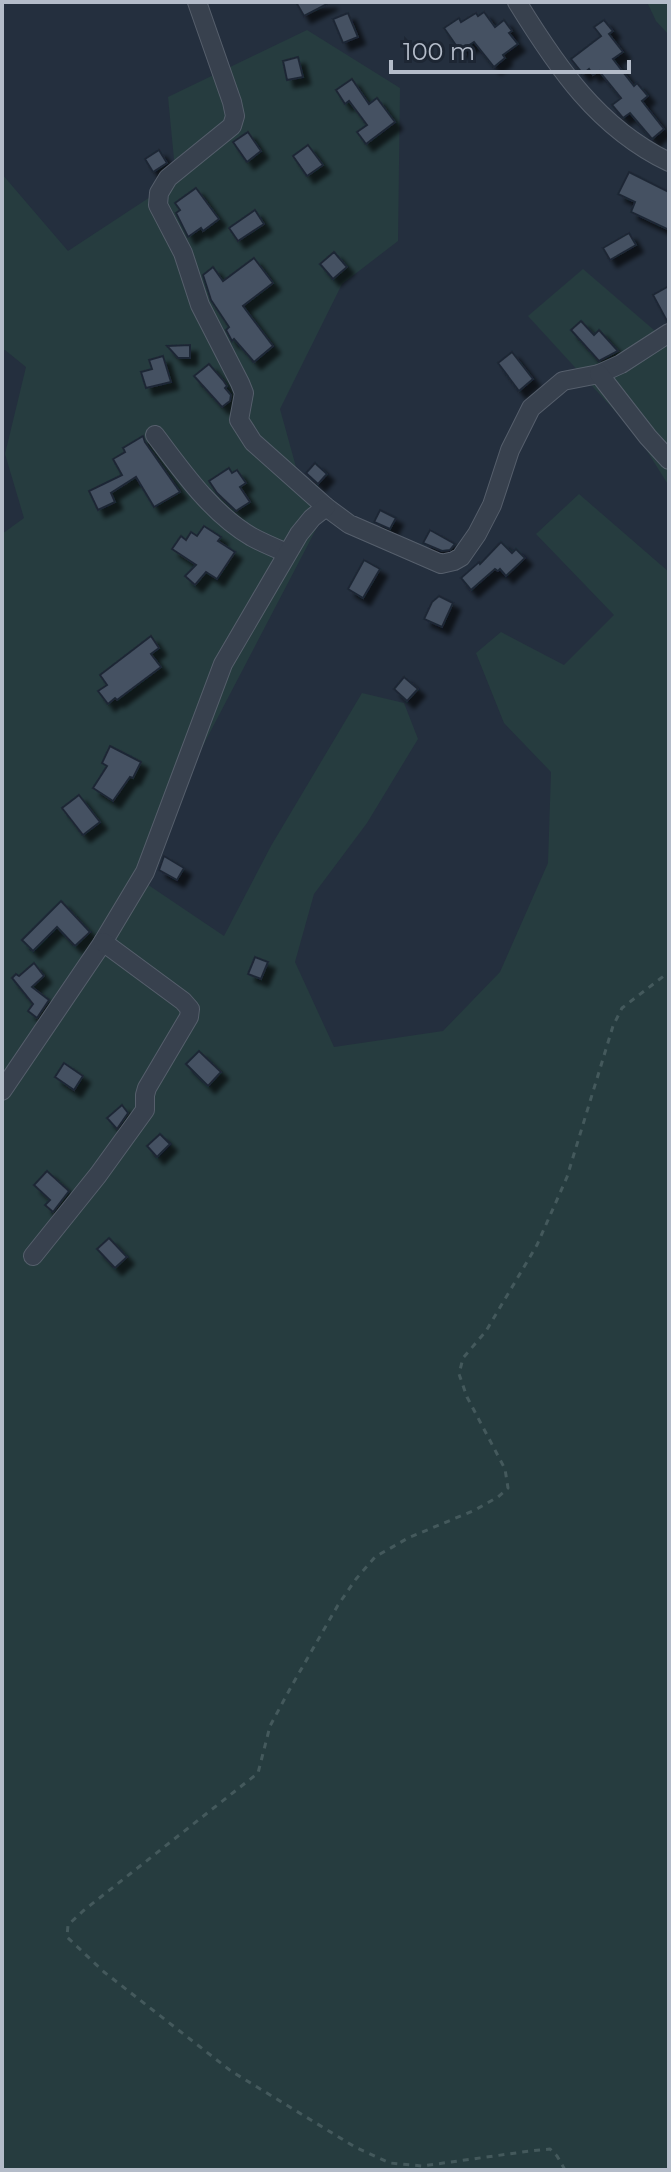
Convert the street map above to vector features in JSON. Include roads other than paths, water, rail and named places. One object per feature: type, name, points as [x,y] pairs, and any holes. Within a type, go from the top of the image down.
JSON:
[{"type":"street","points":[[197,2],[235,116],[232,126],[168,178],[159,193],[158,205],[183,253],[200,305],[244,393],[239,420],[243,427],[253,442],[349,524],[441,564],[461,557],[492,505],[510,450],[531,408],[563,381],[599,374],[634,357],[669,333]]},
{"type":"street","points":[[517,2],[564,73],[599,114],[643,150],[669,162]]},
{"type":"street","points":[[599,374],[669,460]]},
{"type":"street","points":[[155,435],[180,469],[230,521],[252,537],[287,553]]},
{"type":"street","points":[[2,1091],[103,942],[145,872],[223,664],[287,553],[312,518],[326,507]]},
{"type":"street","points":[[33,1256],[145,1110],[147,1088],[189,1017],[190,1009],[183,1001],[103,942]]}]
